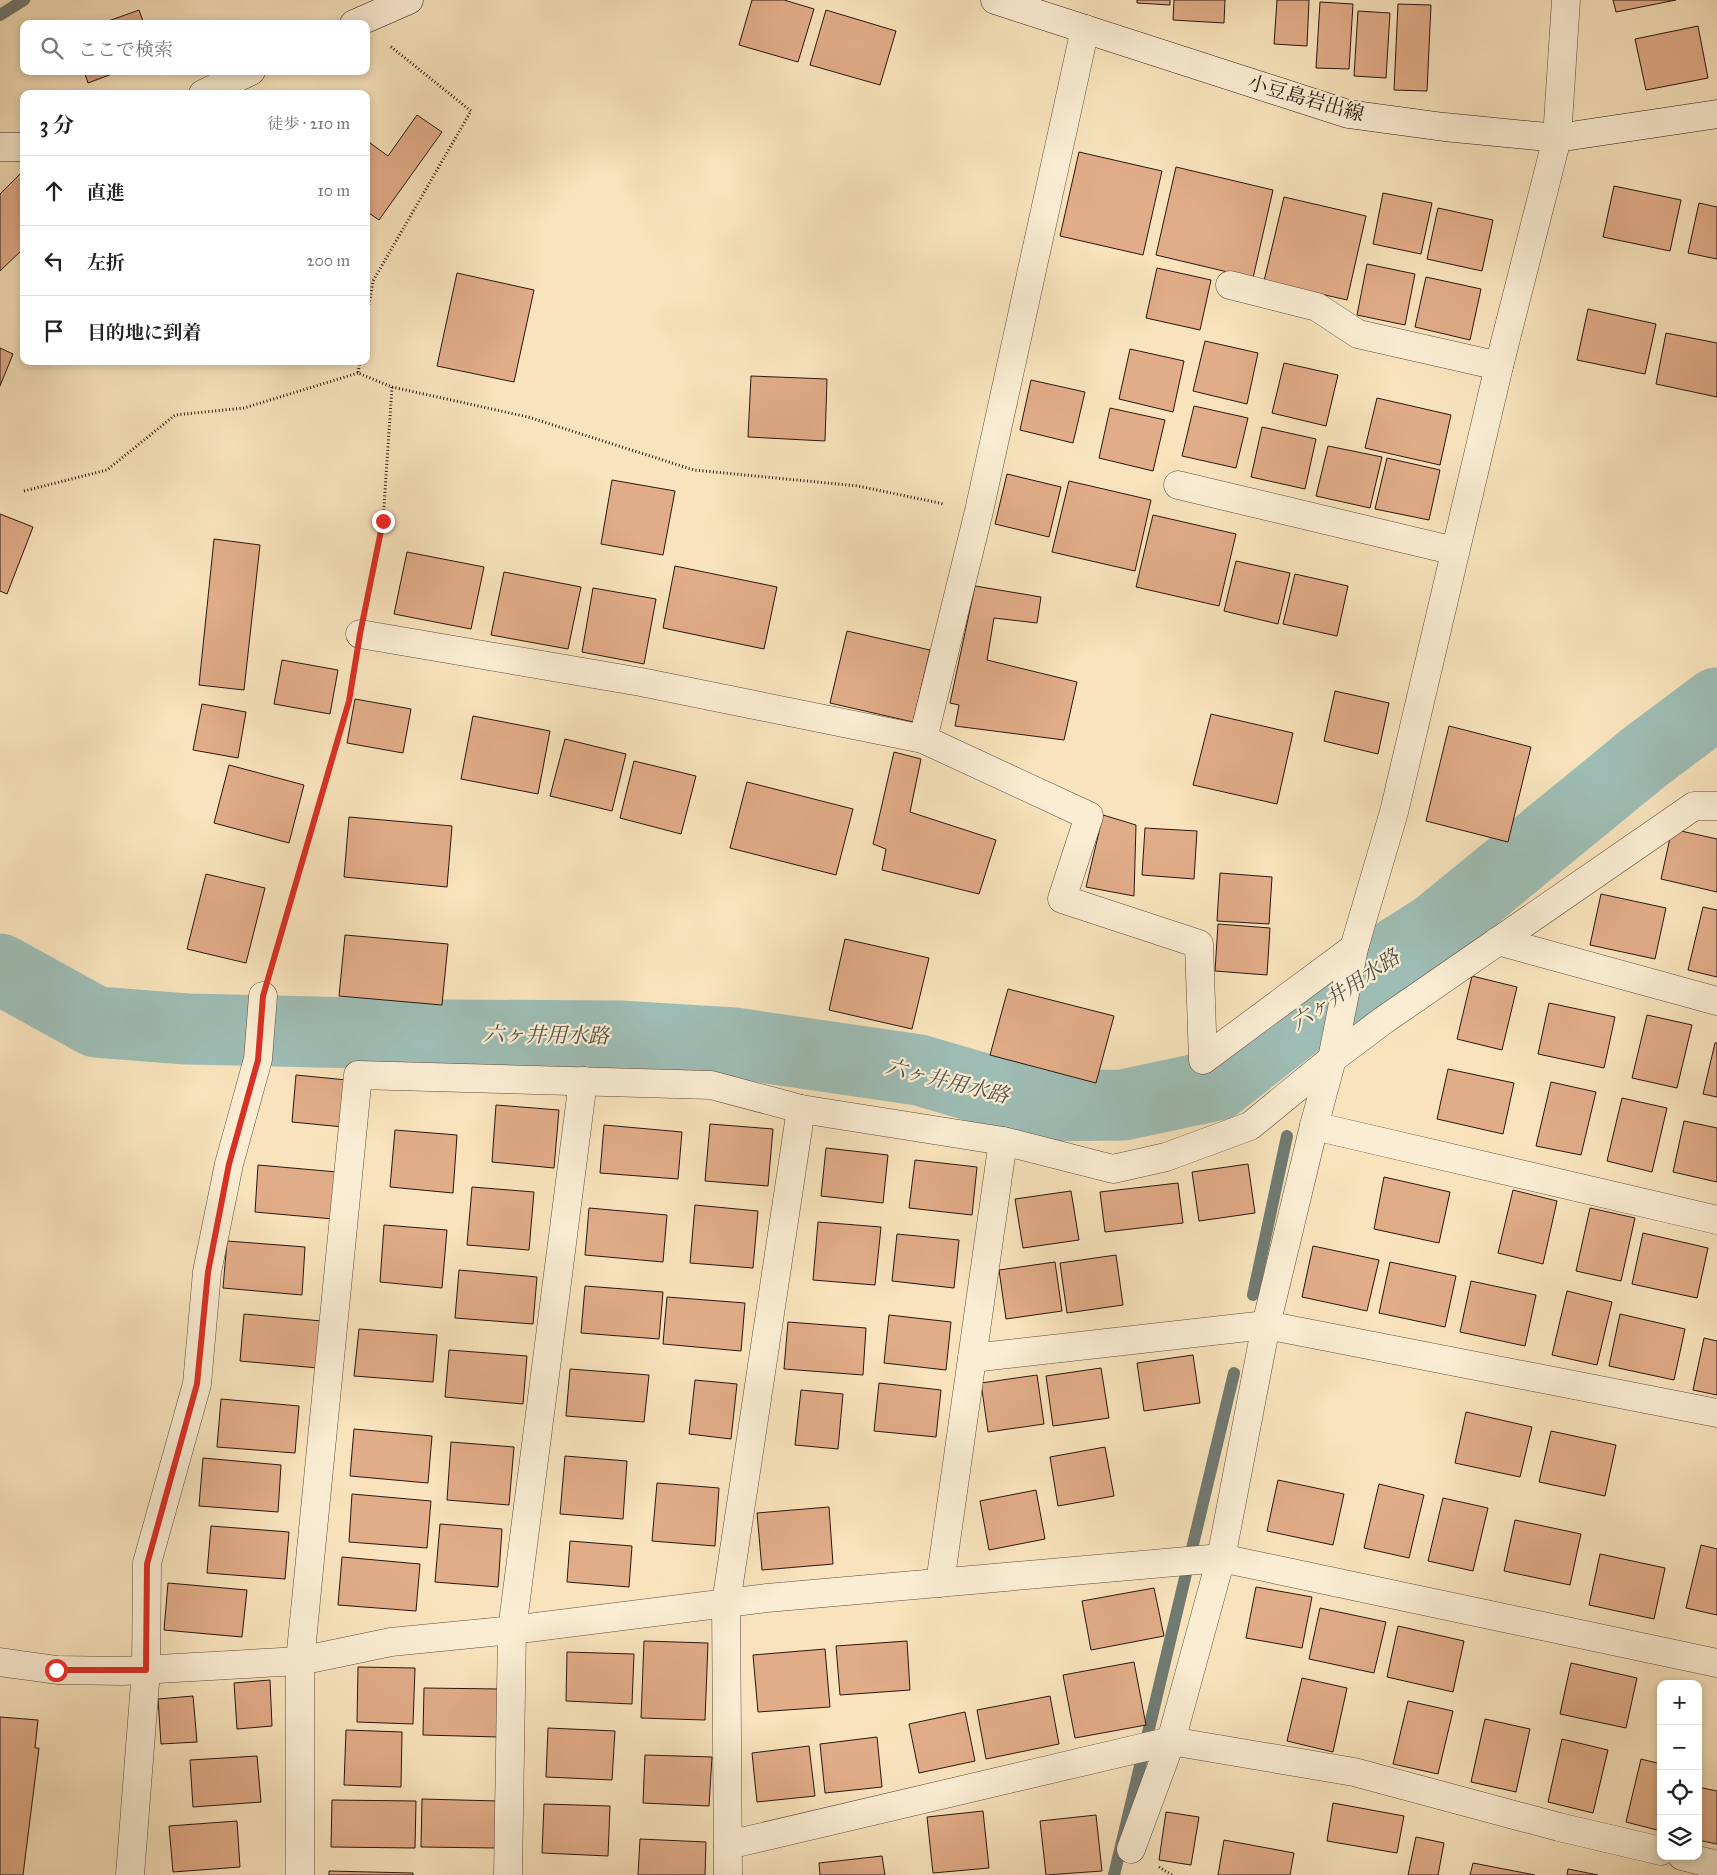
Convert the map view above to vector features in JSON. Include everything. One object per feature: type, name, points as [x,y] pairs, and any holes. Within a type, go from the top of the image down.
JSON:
[{"type":"street","points":[[363,20],[409,0]]},
{"type":"street","name":"小豆島岩出線","points":[[995,0],[1348,114],[1444,128],[1557,138],[1717,114]]},
{"type":"street","points":[[1131,1849],[1171,1741],[1221,1558],[1266,1325],[1332,1059],[1354,948],[1394,812],[1499,366],[1557,138],[1566,0]]},
{"type":"street","points":[[923,739],[979,511],[1085,29]]},
{"type":"street","points":[[211,90],[243,75]]},
{"type":"street","points":[[0,147],[20,147]]},
{"type":"street","points":[[1230,285],[1317,307],[1358,334],[1499,366]]},
{"type":"street","points":[[1178,485],[1455,551]]},
{"type":"street","points":[[360,634],[641,682],[923,739],[1088,816],[1062,898],[1199,944],[1203,1060],[1354,948]]},
{"type":"street","points":[[300,1875],[300,1661],[358,1075],[711,1084],[801,1109],[1003,1141],[1113,1169],[1166,1157],[1250,1126],[1332,1059],[1384,1020],[1694,806],[1717,806]]},
{"type":"street","points":[[1498,941],[1717,1001]]},
{"type":"street","points":[[130,1875],[146,1670],[147,1564],[197,1384],[208,1272],[229,1164],[258,1060],[263,996]]},
{"type":"street","points":[[508,1875],[512,1630],[583,1081]]},
{"type":"street","points":[[728,1875],[726,1603],[801,1109]]},
{"type":"street","points":[[1314,1126],[1717,1220]]},
{"type":"street","points":[[940,1582],[1003,1141]]},
{"type":"street","points":[[972,1358],[1266,1325],[1717,1413]]},
{"type":"street","points":[[0,1662],[56,1670],[146,1670],[300,1661],[391,1642],[512,1630],[726,1603],[940,1582],[1221,1558],[1717,1663]]},
{"type":"street","points":[[728,1845],[1171,1741],[1354,1772],[1550,1825],[1657,1850]]},
{"type":"street","points":[[1698,1860],[1717,1865]]},
{"type":"path","points":[[370,299],[373,281],[471,111],[389,45]]},
{"type":"path","points":[[358,373],[359,365]]},
{"type":"path","points":[[24,491],[108,470],[175,416],[244,408],[358,373],[392,387],[528,417],[694,470],[858,486],[979,511]]},
{"type":"path","points":[[263,996],[349,701],[360,634],[383,521],[392,387]]},
{"type":"building","points":[[752,0],[784,0],[814,9],[798,62],[739,45]]},
{"type":"building","points":[[1137,0],[1170,0],[1170,5],[1137,3]]},
{"type":"building","points":[[1174,0],[1225,0],[1224,23],[1173,20]]},
{"type":"building","points":[[1277,0],[1309,0],[1307,46],[1274,44]]},
{"type":"building","points":[[1613,0],[1676,0],[1616,12]]},
{"type":"building","points":[[1320,2],[1353,4],[1349,69],[1316,68]]},
{"type":"building","points":[[1398,4],[1431,5],[1427,91],[1394,90]]},
{"type":"building","points":[[139,10],[143,20],[111,20]]},
{"type":"building","points":[[826,10],[896,31],[880,85],[810,65]]},
{"type":"building","points":[[1358,11],[1390,13],[1386,78],[1354,76]]},
{"type":"building","points":[[1698,26],[1708,78],[1646,90],[1635,39]]},
{"type":"building","points":[[85,75],[109,75],[88,83]]},
{"type":"building","points":[[417,115],[442,132],[379,220],[370,214],[370,143],[388,156]]},
{"type":"building","points":[[1079,152],[1162,171],[1143,255],[1060,236]]},
{"type":"building","points":[[1176,167],[1273,190],[1253,278],[1156,255]]},
{"type":"building","points":[[20,174],[20,252],[0,271],[0,194]]},
{"type":"building","points":[[1614,186],[1681,200],[1670,251],[1603,237]]},
{"type":"building","points":[[1383,193],[1432,203],[1421,254],[1373,244]]},
{"type":"building","points":[[1284,197],[1366,216],[1347,300],[1264,281]]},
{"type":"building","points":[[1699,203],[1717,207],[1717,259],[1688,253]]},
{"type":"building","points":[[1438,208],[1493,220],[1482,271],[1427,259]]},
{"type":"building","points":[[1367,264],[1415,274],[1405,325],[1357,315]]},
{"type":"building","points":[[1157,268],[1211,280],[1200,330],[1146,318]]},
{"type":"building","points":[[457,273],[534,290],[514,382],[437,366]]},
{"type":"building","points":[[1426,277],[1481,289],[1470,340],[1415,327]]},
{"type":"building","points":[[1588,309],[1656,324],[1645,374],[1577,360]]},
{"type":"building","points":[[1666,333],[1717,343],[1717,397],[1656,384]]},
{"type":"building","points":[[1205,341],[1258,353],[1247,404],[1193,391]]},
{"type":"building","points":[[0,348],[13,354],[0,386]]},
{"type":"building","points":[[1130,349],[1184,361],[1173,412],[1119,399]]},
{"type":"building","points":[[1284,363],[1338,375],[1326,426],[1272,413]]},
{"type":"building","points":[[751,376],[827,379],[825,441],[748,437]]},
{"type":"building","points":[[1031,380],[1085,392],[1073,443],[1020,430]]},
{"type":"building","points":[[1377,398],[1451,415],[1440,465],[1365,448]]},
{"type":"building","points":[[1194,406],[1248,418],[1236,468],[1182,456]]},
{"type":"building","points":[[1110,408],[1165,420],[1153,471],[1099,458]]},
{"type":"building","points":[[1262,427],[1316,439],[1305,489],[1251,477]]},
{"type":"building","points":[[1328,446],[1382,457],[1370,508],[1316,496]]},
{"type":"building","points":[[1387,458],[1440,470],[1429,520],[1375,509]]},
{"type":"building","points":[[1007,474],[1061,487],[1049,537],[995,524]]},
{"type":"building","points":[[612,480],[675,491],[663,555],[601,544]]},
{"type":"building","points":[[1069,481],[1151,500],[1135,571],[1052,552]]},
{"type":"building","points":[[0,514],[33,527],[7,594],[0,591]]},
{"type":"building","points":[[1153,515],[1236,534],[1219,606],[1136,587]]},
{"type":"building","points":[[214,539],[260,545],[244,690],[199,685]]},
{"type":"building","points":[[407,552],[484,567],[471,629],[394,614]]},
{"type":"building","points":[[1236,561],[1290,573],[1278,624],[1224,611]]},
{"type":"building","points":[[675,566],[777,587],[764,649],[663,628]]},
{"type":"building","points":[[504,572],[581,587],[568,649],[491,635]]},
{"type":"building","points":[[1295,574],[1348,586],[1337,636],[1283,624]]},
{"type":"building","points":[[975,586],[1041,597],[1037,623],[994,618],[987,660],[1077,682],[1064,740],[955,726],[959,705],[950,703]]},
{"type":"building","points":[[593,588],[656,599],[644,664],[582,652]]},
{"type":"building","points":[[847,631],[930,650],[913,722],[830,703]]},
{"type":"building","points":[[282,660],[338,670],[330,714],[274,704]]},
{"type":"building","points":[[1335,691],[1389,703],[1378,754],[1324,741]]},
{"type":"building","points":[[355,699],[411,709],[403,753],[347,743]]},
{"type":"building","points":[[202,704],[246,712],[238,758],[193,750]]},
{"type":"building","points":[[1211,714],[1293,733],[1277,804],[1193,785]]},
{"type":"building","points":[[473,716],[550,731],[538,794],[461,779]]},
{"type":"building","points":[[1449,726],[1531,747],[1508,842],[1426,821]]},
{"type":"building","points":[[565,739],[626,754],[612,811],[550,796]]},
{"type":"building","points":[[894,752],[921,759],[910,812],[996,840],[979,894],[882,870],[886,849],[873,844]]},
{"type":"building","points":[[634,761],[696,776],[681,834],[620,818]]},
{"type":"building","points":[[229,765],[304,785],[289,843],[214,823]]},
{"type":"building","points":[[747,782],[853,809],[836,875],[730,848]]},
{"type":"building","points":[[1103,815],[1136,825],[1134,896],[1086,887]]},
{"type":"building","points":[[349,817],[452,826],[447,887],[344,877]]},
{"type":"building","points":[[1145,828],[1197,831],[1194,879],[1142,875]]},
{"type":"building","points":[[1672,829],[1717,839],[1717,892],[1661,879]]},
{"type":"building","points":[[1220,873],[1272,877],[1269,924],[1217,921]]},
{"type":"building","points":[[206,874],[265,888],[246,963],[187,949]]},
{"type":"building","points":[[1601,894],[1666,908],[1655,959],[1590,945]]},
{"type":"building","points":[[1703,907],[1717,910],[1717,977],[1688,970]]},
{"type":"building","points":[[1218,924],[1270,928],[1267,975],[1215,971]]},
{"type":"building","points":[[345,935],[448,944],[442,1005],[339,996]]},
{"type":"building","points":[[845,939],[929,958],[912,1029],[829,1010]]},
{"type":"building","points":[[1472,976],[1517,987],[1502,1050],[1457,1039]]},
{"type":"building","points":[[1008,989],[1114,1016],[1096,1083],[990,1055]]},
{"type":"building","points":[[1549,1003],[1615,1017],[1604,1068],[1538,1054]]},
{"type":"building","points":[[1647,1015],[1692,1025],[1677,1088],[1632,1078]]},
{"type":"building","points":[[1715,1043],[1717,1043],[1717,1097],[1703,1094]]},
{"type":"building","points":[[1448,1069],[1514,1083],[1503,1134],[1437,1119]]},
{"type":"building","points":[[296,1075],[347,1080],[343,1127],[292,1122]]},
{"type":"building","points":[[1551,1082],[1596,1092],[1581,1155],[1536,1146]]},
{"type":"building","points":[[1622,1098],[1667,1108],[1652,1172],[1607,1161]]},
{"type":"building","points":[[496,1105],[559,1110],[554,1168],[492,1162]]},
{"type":"building","points":[[1684,1121],[1717,1128],[1717,1182],[1673,1172]]},
{"type":"building","points":[[710,1124],[773,1129],[768,1186],[705,1181]]},
{"type":"building","points":[[604,1125],[682,1132],[678,1179],[600,1173]]},
{"type":"building","points":[[395,1130],[457,1135],[453,1193],[390,1187]]},
{"type":"building","points":[[826,1148],[888,1155],[883,1203],[821,1196]]},
{"type":"building","points":[[915,1160],[977,1167],[972,1215],[909,1208]]},
{"type":"building","points":[[1248,1164],[1255,1213],[1199,1221],[1192,1172]]},
{"type":"building","points":[[258,1165],[337,1172],[333,1219],[255,1212]]},
{"type":"building","points":[[1384,1177],[1450,1192],[1439,1243],[1374,1229]]},
{"type":"building","points":[[1178,1183],[1183,1223],[1105,1232],[1100,1192]]},
{"type":"building","points":[[472,1187],[534,1192],[529,1250],[467,1245]]},
{"type":"building","points":[[1513,1190],[1557,1201],[1543,1264],[1498,1253]]},
{"type":"building","points":[[1071,1191],[1079,1240],[1023,1248],[1015,1199]]},
{"type":"building","points":[[695,1205],[758,1211],[753,1268],[690,1263]]},
{"type":"building","points":[[589,1208],[667,1215],[663,1262],[585,1255]]},
{"type":"building","points":[[1590,1208],[1635,1218],[1621,1281],[1576,1271]]},
{"type":"building","points":[[818,1222],[881,1227],[875,1285],[813,1280]]},
{"type":"building","points":[[384,1225],[447,1230],[442,1288],[380,1282]]},
{"type":"building","points":[[1643,1233],[1708,1248],[1697,1298],[1632,1284]]},
{"type":"building","points":[[897,1234],[959,1240],[954,1288],[892,1281]]},
{"type":"building","points":[[227,1241],[305,1247],[302,1295],[223,1288]]},
{"type":"building","points":[[1313,1246],[1379,1260],[1367,1311],[1302,1297]]},
{"type":"building","points":[[1116,1255],[1123,1305],[1067,1313],[1060,1263]]},
{"type":"building","points":[[1055,1262],[1062,1311],[1006,1319],[999,1270]]},
{"type":"building","points":[[1390,1262],[1456,1276],[1445,1327],[1379,1313]]},
{"type":"building","points":[[459,1270],[537,1277],[533,1324],[455,1318]]},
{"type":"building","points":[[1471,1281],[1536,1295],[1525,1346],[1460,1332]]},
{"type":"building","points":[[585,1286],[663,1292],[659,1339],[581,1333]]},
{"type":"building","points":[[1567,1291],[1612,1302],[1597,1365],[1552,1355]]},
{"type":"building","points":[[667,1297],[745,1303],[741,1351],[663,1344]]},
{"type":"building","points":[[244,1314],[322,1321],[318,1368],[240,1361]]},
{"type":"building","points":[[1620,1314],[1685,1329],[1674,1380],[1609,1366]]},
{"type":"building","points":[[889,1315],[951,1322],[946,1370],[884,1363]]},
{"type":"building","points":[[788,1322],[866,1328],[863,1375],[784,1369]]},
{"type":"building","points":[[359,1329],[437,1335],[433,1382],[354,1376]]},
{"type":"building","points":[[1704,1338],[1717,1341],[1717,1395],[1693,1390]]},
{"type":"building","points":[[449,1350],[527,1356],[523,1404],[445,1397]]},
{"type":"building","points":[[1193,1355],[1200,1403],[1144,1411],[1137,1363]]},
{"type":"building","points":[[1101,1368],[1109,1418],[1053,1426],[1046,1376]]},
{"type":"building","points":[[570,1369],[649,1375],[644,1422],[566,1416]]},
{"type":"building","points":[[1037,1375],[1044,1424],[988,1432],[981,1383]]},
{"type":"building","points":[[695,1380],[737,1384],[731,1439],[689,1434]]},
{"type":"building","points":[[879,1383],[941,1390],[936,1437],[874,1431]]},
{"type":"building","points":[[801,1390],[843,1394],[838,1449],[795,1445]]},
{"type":"building","points":[[221,1399],[299,1406],[295,1453],[217,1447]]},
{"type":"building","points":[[1466,1412],[1532,1427],[1520,1477],[1455,1463]]},
{"type":"building","points":[[354,1429],[432,1436],[428,1483],[350,1476]]},
{"type":"building","points":[[1551,1431],[1616,1445],[1605,1496],[1539,1482]]},
{"type":"building","points":[[451,1442],[514,1447],[509,1505],[447,1500]]},
{"type":"building","points":[[1105,1447],[1114,1496],[1058,1506],[1050,1457]]},
{"type":"building","points":[[565,1456],[627,1461],[623,1519],[560,1514]]},
{"type":"building","points":[[203,1458],[281,1465],[278,1512],[199,1506]]},
{"type":"building","points":[[1278,1480],[1344,1494],[1333,1545],[1267,1531]]},
{"type":"building","points":[[657,1483],[719,1488],[715,1546],[652,1541]]},
{"type":"building","points":[[1379,1484],[1424,1495],[1409,1558],[1364,1548]]},
{"type":"building","points":[[1036,1490],[1045,1539],[989,1550],[980,1501]]},
{"type":"building","points":[[352,1494],[431,1501],[427,1548],[349,1542]]},
{"type":"building","points":[[1443,1498],[1488,1508],[1473,1571],[1428,1561]]},
{"type":"building","points":[[829,1507],[833,1564],[762,1570],[757,1513]]},
{"type":"building","points":[[1515,1520],[1581,1534],[1570,1585],[1504,1571]]},
{"type":"building","points":[[440,1524],[502,1529],[498,1587],[435,1582]]},
{"type":"building","points":[[211,1526],[289,1532],[285,1579],[207,1573]]},
{"type":"building","points":[[570,1541],[632,1546],[629,1587],[567,1582]]},
{"type":"building","points":[[1701,1545],[1717,1549],[1717,1615],[1686,1608]]},
{"type":"building","points":[[1600,1554],[1665,1568],[1654,1619],[1589,1605]]},
{"type":"building","points":[[342,1557],[420,1564],[416,1611],[338,1605]]},
{"type":"building","points":[[168,1583],[247,1590],[242,1637],[164,1630]]},
{"type":"building","points":[[1256,1587],[1312,1597],[1302,1648],[1246,1638]]},
{"type":"building","points":[[1154,1588],[1164,1636],[1091,1650],[1082,1601]]},
{"type":"building","points":[[1320,1608],[1386,1622],[1374,1673],[1309,1659]]},
{"type":"building","points":[[1398,1626],[1464,1641],[1453,1692],[1387,1677]]},
{"type":"building","points":[[644,1641],[708,1643],[705,1720],[641,1718]]},
{"type":"building","points":[[907,1641],[910,1690],[840,1695],[836,1646]]},
{"type":"building","points":[[825,1649],[830,1707],[758,1712],[753,1655]]},
{"type":"building","points":[[567,1652],[634,1654],[632,1704],[566,1701]]},
{"type":"building","points":[[1134,1662],[1146,1725],[1075,1738],[1063,1675]]},
{"type":"building","points":[[1571,1663],[1637,1678],[1626,1728],[1560,1714]]},
{"type":"building","points":[[358,1667],[415,1668],[413,1724],[357,1722]]},
{"type":"building","points":[[1302,1678],[1347,1688],[1333,1752],[1287,1741]]},
{"type":"building","points":[[270,1680],[272,1726],[237,1729],[234,1683]]},
{"type":"building","points":[[424,1688],[500,1689],[499,1737],[423,1735]]},
{"type":"building","points":[[193,1696],[197,1742],[161,1744],[158,1699]]},
{"type":"building","points":[[1050,1696],[1059,1744],[986,1759],[977,1710]]},
{"type":"building","points":[[1408,1701],[1453,1711],[1438,1774],[1393,1764]]},
{"type":"building","points":[[965,1712],[975,1761],[919,1773],[909,1724]]},
{"type":"building","points":[[0,1717],[38,1720],[35,1748],[39,1748],[23,1875],[0,1875]]},
{"type":"building","points":[[1485,1719],[1530,1729],[1516,1792],[1471,1782]]},
{"type":"building","points":[[548,1728],[615,1731],[612,1780],[546,1777]]},
{"type":"building","points":[[346,1730],[402,1732],[401,1787],[344,1785]]},
{"type":"building","points":[[877,1737],[882,1787],[825,1793],[820,1744]]},
{"type":"building","points":[[1562,1739],[1608,1750],[1593,1813],[1548,1802]]},
{"type":"building","points":[[809,1746],[815,1796],[757,1802],[752,1753]]},
{"type":"building","points":[[645,1755],[712,1757],[709,1806],[643,1803]]},
{"type":"building","points":[[257,1756],[261,1802],[193,1807],[190,1760]]},
{"type":"building","points":[[1641,1759],[1657,1763],[1657,1830],[1626,1822]]},
{"type":"building","points":[[1702,1788],[1717,1791],[1717,1844],[1702,1841]]},
{"type":"building","points":[[422,1799],[498,1801],[496,1848],[421,1847]]},
{"type":"building","points":[[332,1800],[416,1801],[415,1848],[331,1847]]},
{"type":"building","points":[[1333,1803],[1404,1816],[1397,1853],[1327,1841]]},
{"type":"building","points":[[544,1804],[610,1806],[608,1856],[542,1853]]},
{"type":"building","points":[[983,1811],[989,1868],[933,1873],[927,1817]]},
{"type":"building","points":[[1166,1812],[1199,1817],[1191,1865],[1159,1860]]},
{"type":"building","points":[[1096,1815],[1102,1871],[1046,1875],[1040,1821]]},
{"type":"building","points":[[237,1821],[240,1867],[173,1872],[169,1826]]},
{"type":"building","points":[[1416,1837],[1444,1843],[1438,1875],[1408,1875]]},
{"type":"building","points":[[640,1839],[706,1842],[705,1875],[638,1875]]},
{"type":"building","points":[[1224,1840],[1294,1853],[1290,1875],[1218,1875]]},
{"type":"building","points":[[882,1856],[885,1875],[820,1875],[819,1863]]},
{"type":"building","points":[[1473,1863],[1535,1875],[1470,1875]]},
{"type":"building","points":[[1568,1869],[1598,1875],[1567,1875]]},
{"type":"building","points":[[329,1871],[413,1873],[413,1875],[329,1875]]},
{"type":"waterway","points":[[0,15],[24,0]]},
{"type":"waterway","name":"六ヶ井用水路","points":[[0,969],[96,1022],[187,1029],[444,1035],[619,1036],[734,1043],[919,1070],[1042,1106],[1123,1105],[1217,1085],[1301,1019],[1387,959],[1436,928],[1646,756],[1717,703]]},
{"type":"waterway","points":[[1253,1295],[1287,1136]]},
{"type":"waterway","points":[[1114,1875],[1234,1373]]},
{"type":"route","points":[[56,1670],[146,1670],[147,1564],[197,1384],[208,1272],[229,1164],[258,1060],[263,996],[349,701],[360,634],[383,521]]}]
